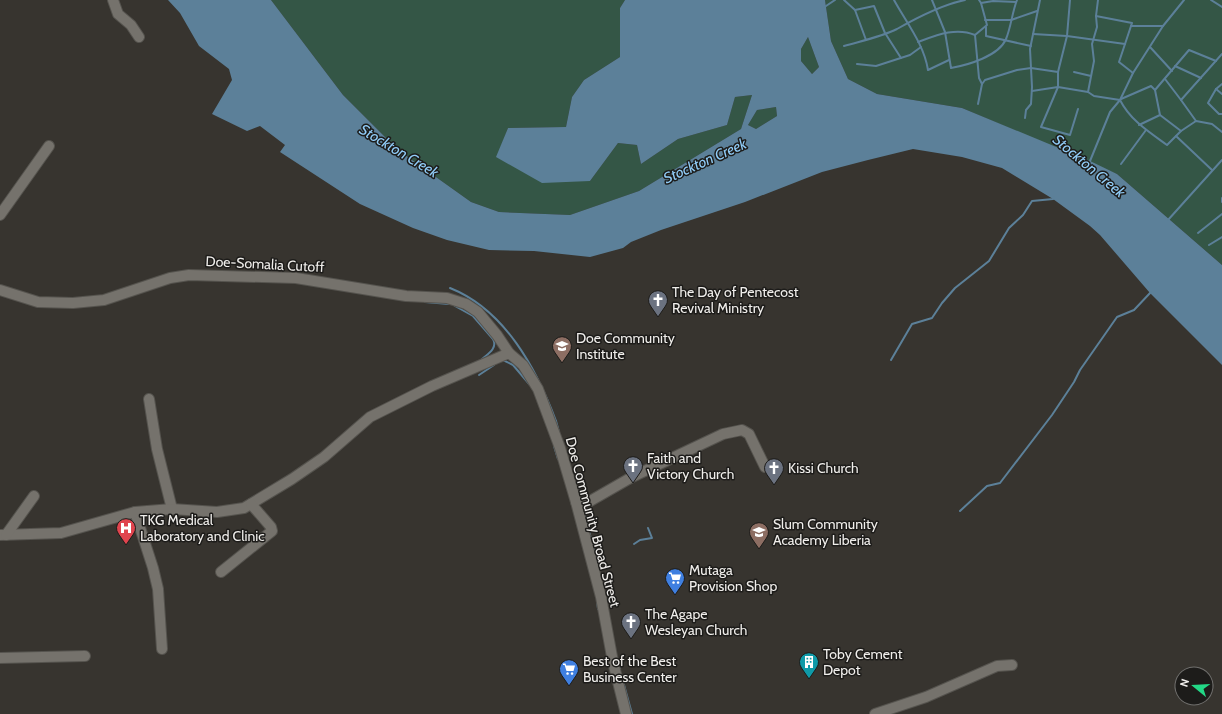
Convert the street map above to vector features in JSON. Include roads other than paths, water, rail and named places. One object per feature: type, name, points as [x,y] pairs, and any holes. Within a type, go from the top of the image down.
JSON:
[{"type":"street","points":[[113,0],[118,14],[131,25],[139,37]]},
{"type":"street","points":[[0,216],[49,146]]},
{"type":"street","name":"Doe-Somalia Cutoff","points":[[0,290],[38,302],[73,303],[104,300],[170,278],[189,275],[256,276],[316,280],[393,294],[447,298],[466,304],[478,312],[509,352]]},
{"type":"street","points":[[3,535],[61,533],[135,512],[172,509],[228,511],[244,508],[292,480],[324,457],[370,417],[432,386],[509,352]]},
{"type":"street","name":"Doe Community Broad Street","points":[[509,352],[523,366],[538,389],[560,448],[601,597],[613,662],[626,714]]},
{"type":"street","points":[[149,399],[158,449],[172,509]]},
{"type":"street","points":[[576,502],[585,504],[661,462],[723,434],[742,430],[749,434],[753,439],[765,466]]},
{"type":"street","points":[[3,535],[34,496]]},
{"type":"street","points":[[221,572],[272,531],[271,527],[251,504]]},
{"type":"street","points":[[135,512],[153,568],[158,589],[162,649]]},
{"type":"street","points":[[0,658],[85,656]]},
{"type":"street","points":[[875,714],[926,697],[997,666],[1012,665]]},
{"type":"water","name":"Stockton Creek","points":[[168,0],[271,0],[343,95],[398,150],[471,202],[499,212],[570,215],[639,191],[741,129],[752,95],[735,97],[727,125],[678,139],[641,164],[637,145],[618,143],[590,181],[542,183],[496,157],[508,128],[566,127],[572,97],[584,80],[620,57],[620,8],[625,0],[825,0],[831,41],[848,79],[877,94],[962,108],[1090,161],[1117,174],[1222,265],[1222,365],[1150,293],[1100,235],[1053,199],[1002,168],[962,157],[913,149],[822,172],[745,202],[661,230],[631,242],[623,248],[590,257],[534,251],[489,250],[447,240],[413,228],[360,204],[280,152],[285,145],[260,126],[247,131],[212,114],[232,80],[229,69],[199,46],[180,13]],"holes":[[[808,37],[819,67],[812,74],[801,61],[801,49]],[[776,107],[777,116],[756,129],[748,125],[757,110]]]},
{"type":"waterway","points":[[826,6],[835,0]]},
{"type":"waterway","points":[[844,0],[855,10],[866,40]]},
{"type":"waterway","points":[[894,0],[919,42],[928,70],[949,60]]},
{"type":"waterway","points":[[932,0],[945,32],[951,68],[966,65],[982,59],[990,55],[1002,45],[1008,34],[1017,0]]},
{"type":"waterway","points":[[844,46],[871,39],[897,29],[938,8],[965,0]]},
{"type":"waterway","points":[[979,0],[981,3],[993,1],[1016,2]]},
{"type":"waterway","points":[[1025,118],[1026,110],[1031,104],[1032,87],[1030,49],[1040,0]]},
{"type":"waterway","name":"Stockton Creek","points":[[1070,0],[1067,36],[1058,72],[1058,87],[1041,127],[1070,135],[1078,109]]},
{"type":"waterway","points":[[1098,0],[1096,16],[1132,23],[1119,62],[1133,73]]},
{"type":"waterway","name":"Stockton Creek","points":[[1090,161],[1110,112],[1120,100],[1133,73],[1163,26],[1184,0]]},
{"type":"waterway","points":[[1211,0],[1222,7]]},
{"type":"waterway","points":[[918,42],[954,32],[975,35],[987,25],[981,3]]},
{"type":"waterway","points":[[855,10],[874,6],[885,33],[901,58]]},
{"type":"waterway","points":[[985,20],[1011,20],[1037,11]]},
{"type":"waterway","points":[[1088,92],[1094,61],[1092,44],[1097,27],[1096,16]]},
{"type":"waterway","points":[[1131,26],[1163,26]]},
{"type":"waterway","points":[[986,27],[986,36],[1031,46]]},
{"type":"waterway","points":[[1033,34],[1067,36],[1125,44]]},
{"type":"waterway","points":[[975,35],[979,78],[982,84]]},
{"type":"waterway","points":[[857,64],[876,66],[910,55],[921,47]]},
{"type":"waterway","points":[[1150,47],[1172,71]]},
{"type":"waterway","points":[[1155,90],[1189,50],[1216,61]]},
{"type":"waterway","points":[[1196,121],[1181,100],[1222,54]]},
{"type":"waterway","points":[[1175,66],[1201,78]]},
{"type":"waterway","points":[[978,104],[982,84],[985,80],[1017,70],[1031,68],[1058,72]]},
{"type":"waterway","points":[[1074,72],[1091,76]]},
{"type":"waterway","points":[[1165,79],[1181,100]]},
{"type":"waterway","points":[[1222,84],[1216,89],[1208,103],[1219,114],[1222,114]]},
{"type":"waterway","points":[[1121,99],[1151,86],[1155,90],[1160,115],[1181,131],[1176,136],[1212,170]]},
{"type":"waterway","points":[[1032,91],[1058,87],[1088,92],[1094,96],[1120,100],[1135,120],[1167,145],[1176,136]]},
{"type":"waterway","points":[[1216,89],[1222,94]]},
{"type":"waterway","points":[[1139,125],[1160,115]]},
{"type":"waterway","points":[[1181,131],[1196,121],[1212,124],[1222,132]]},
{"type":"waterway","points":[[1121,164],[1146,130]]},
{"type":"waterway","points":[[1168,220],[1222,160]]},
{"type":"waterway","points":[[891,360],[912,324],[932,318],[955,288],[989,261],[1009,228],[1023,215],[1032,201],[1053,199],[1054,197]]},
{"type":"waterway","points":[[1198,233],[1222,214]]},
{"type":"waterway","points":[[1209,245],[1222,237]]},
{"type":"waterway","points":[[450,288],[470,298],[487,311],[516,343],[539,381],[556,421]]},
{"type":"waterway","points":[[960,511],[987,486],[1000,483],[1052,415],[1074,382],[1080,370],[1117,317],[1134,310],[1151,292]]},
{"type":"waterway","points":[[425,302],[449,304]]},
{"type":"waterway","points":[[455,306],[473,316],[493,339],[493,348],[482,359]]},
{"type":"waterway","points":[[503,360],[513,365],[530,385]]},
{"type":"waterway","points":[[479,375],[494,365]]},
{"type":"waterway","points":[[556,421],[559,432]]},
{"type":"waterway","points":[[554,446],[558,459]]},
{"type":"waterway","points":[[583,508],[596,558]]},
{"type":"waterway","points":[[634,544],[640,540],[652,538],[648,528]]},
{"type":"waterway","points":[[597,600],[598,609]]},
{"type":"waterway","points":[[619,663],[620,670]]},
{"type":"waterway","points":[[621,674],[632,714]]},
{"type":"place","name":"The Day of Pentecost Revival Ministry","points":[[658,317]]},
{"type":"place","name":"Doe Community Institute","points":[[562,363]]},
{"type":"place","name":"Faith and Victory Church","points":[[633,483]]},
{"type":"place","name":"Kissi Church","points":[[774,485]]},
{"type":"place","name":"TKG Medical Laboratory and Clinic","points":[[126,545]]},
{"type":"place","name":"Slum Community Academy Liberia","points":[[759,549]]},
{"type":"place","name":"Mutaga Provision Shop","points":[[675,595]]},
{"type":"place","name":"The Agape Wesleyan Church","points":[[631,639]]},
{"type":"place","name":"Toby Cement Depot","points":[[809,679]]},
{"type":"place","name":"Best of the Best Business Center","points":[[569,686]]}]
